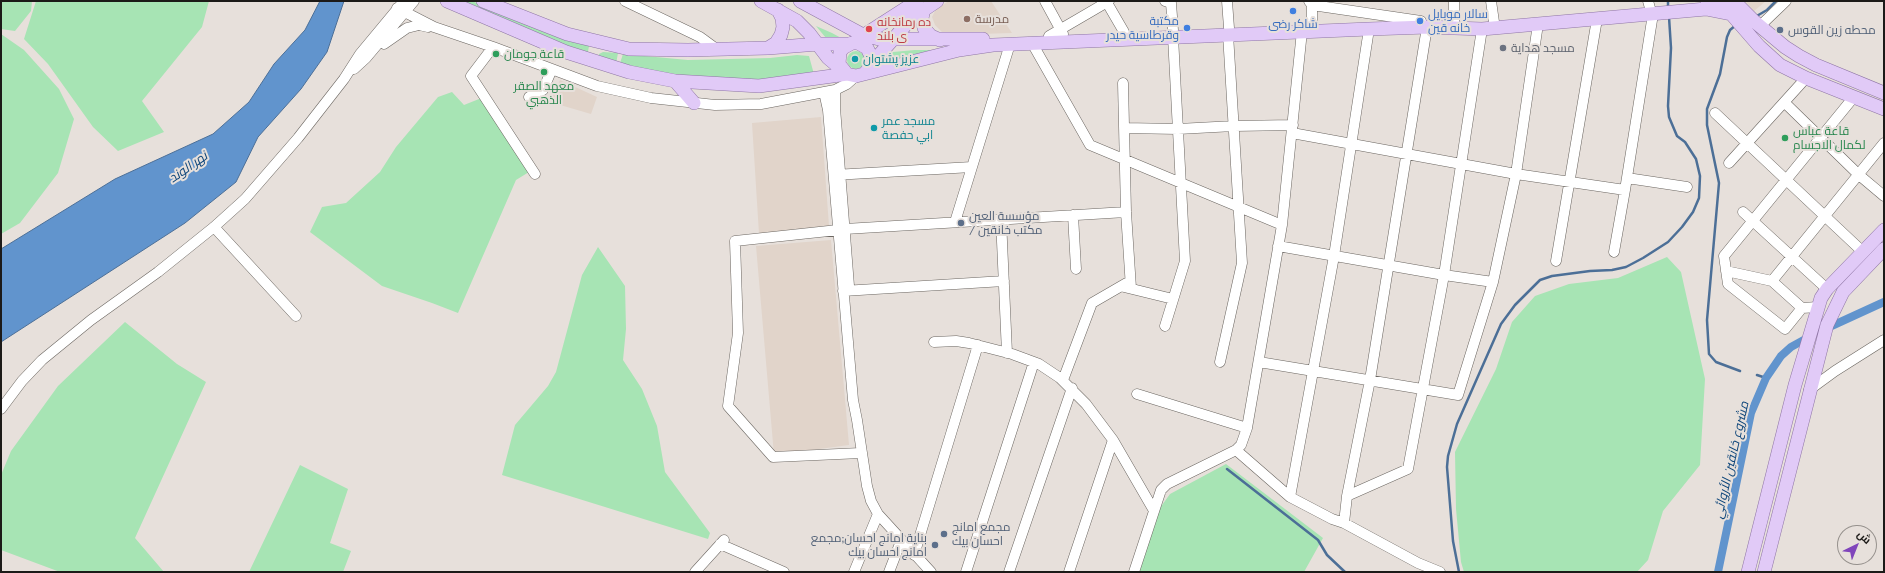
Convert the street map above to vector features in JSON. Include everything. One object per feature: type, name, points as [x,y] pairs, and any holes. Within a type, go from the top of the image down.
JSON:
[{"type":"main road","points":[[448,1],[566,52],[629,72],[675,80],[759,86],[856,71],[959,50],[1010,44],[1228,31],[1424,24],[1482,29],[1597,19],[1653,9]]},
{"type":"main road","points":[[484,1],[567,34],[629,49],[688,50],[715,48],[768,48],[818,44],[863,44],[868,48],[872,58],[856,71]]},
{"type":"main road","points":[[761,1],[778,10],[803,27],[828,58],[856,71]]},
{"type":"main road","points":[[856,71],[839,64],[840,52],[863,35],[921,5],[937,1]]},
{"type":"main road","points":[[806,2],[863,35],[879,40],[940,40],[1058,33],[1124,32],[1173,34]]},
{"type":"main road","points":[[856,71],[891,40],[912,18],[921,5]]},
{"type":"main road","points":[[921,5],[924,28],[931,36],[940,40]]},
{"type":"main road","points":[[1307,28],[1369,29],[1454,22],[1494,22],[1653,9],[1683,8],[1738,13],[1799,56],[1816,65],[1884,93]]},
{"type":"main road","points":[[768,48],[776,43],[781,36],[783,27],[782,18],[778,10]]},
{"type":"main road","points":[[1738,13],[1771,57],[1791,71],[1884,109]]},
{"type":"main road","points":[[1791,71],[1799,56]]},
{"type":"main road","points":[[675,80],[694,103]]},
{"type":"main road","points":[[1858,99],[1866,86]]},
{"type":"main road","points":[[1764,572],[1809,390],[1817,334],[1818,307],[1827,289],[1884,230]]},
{"type":"main road","points":[[1748,572],[1817,334],[1840,297],[1884,249]]},
{"type":"main road","points":[[1827,289],[1840,297]]},
{"type":"street","points":[[1,408],[30,372],[63,342],[124,295],[158,272],[214,227],[245,199],[272,170],[344,79],[360,54],[402,7],[414,1]]},
{"type":"street","points":[[625,1],[700,37],[715,48]]},
{"type":"street","points":[[1045,1],[1058,33],[1107,2],[1124,32]]},
{"type":"street","points":[[1164,326],[1185,261],[1172,3],[1165,1]]},
{"type":"street","points":[[1220,362],[1242,263],[1227,1]]},
{"type":"street","points":[[1454,1],[1454,22]]},
{"type":"street","points":[[1491,1],[1494,22]]},
{"type":"street","points":[[1738,13],[1786,1]]},
{"type":"street","points":[[1134,572],[1158,494],[1164,487],[1236,450],[1241,445],[1247,428],[1282,225],[1310,3],[1424,24],[1407,154],[1370,380],[1347,496],[1344,523]]},
{"type":"street","points":[[402,7],[434,28]]},
{"type":"street","points":[[366,58],[402,7]]},
{"type":"street","points":[[1614,252],[1653,9]]},
{"type":"street","points":[[1556,261],[1597,19]]},
{"type":"street","points":[[1259,362],[1458,395],[1493,282],[1516,174],[1538,24]]},
{"type":"street","points":[[344,79],[366,58],[407,28],[419,25],[434,28],[493,47],[596,86],[651,98],[694,103],[715,105],[761,104],[835,90],[847,84],[856,71]]},
{"type":"street","points":[[1290,497],[1334,256],[1369,29]]},
{"type":"street","points":[[1347,496],[1408,469],[1444,275],[1482,29]]},
{"type":"street","points":[[1032,43],[1090,145],[1282,225]]},
{"type":"street","points":[[955,222],[1010,44]]},
{"type":"street","points":[[493,47],[471,76],[535,174]]},
{"type":"street","points":[[529,97],[543,90],[552,69]]},
{"type":"street","points":[[1729,164],[1806,78]]},
{"type":"street","points":[[1123,83],[1128,285]]},
{"type":"street","points":[[835,90],[836,175]]},
{"type":"street","points":[[824,92],[828,110],[836,175],[846,291],[860,400],[857,420],[861,453],[869,494],[878,514],[914,555],[932,572]]},
{"type":"street","points":[[1802,308],[1785,329],[1728,284],[1724,256],[1821,140],[1858,99]]},
{"type":"street","points":[[1785,103],[1821,140],[1884,196]]},
{"type":"street","points":[[1715,113],[1863,252]]},
{"type":"street","points":[[1124,128],[1178,129],[1234,126],[1293,129],[1351,144],[1516,174],[1625,190]]},
{"type":"street","points":[[1772,282],[1826,217],[1884,143]]},
{"type":"street","points":[[836,175],[972,167]]},
{"type":"street","points":[[1627,178],[1687,187]]},
{"type":"street","points":[[861,453],[773,457],[728,406],[738,333],[736,241],[841,230],[1126,212]]},
{"type":"street","points":[[1743,212],[1827,289]]},
{"type":"street","points":[[1073,215],[1076,269]]},
{"type":"street","points":[[1001,219],[1007,353]]},
{"type":"street","points":[[214,227],[296,316]]},
{"type":"street","points":[[1278,246],[1389,266],[1493,282]]},
{"type":"street","points":[[1726,271],[1772,282],[1802,308],[1818,307]]},
{"type":"street","points":[[846,291],[1004,281]]},
{"type":"street","points":[[1063,380],[1092,302],[1128,285],[1173,299]]},
{"type":"street","points":[[1809,390],[1841,367],[1884,340]]},
{"type":"street","points":[[934,342],[956,341],[1007,353],[1034,362],[1063,380],[1072,388],[1113,440],[1153,508]]},
{"type":"street","points":[[914,555],[978,345]]},
{"type":"street","points":[[966,572],[1034,362]]},
{"type":"street","points":[[1009,572],[1072,388]]},
{"type":"street","points":[[1137,394],[1247,428]]},
{"type":"street","points":[[1068,572],[1113,440]]},
{"type":"street","points":[[1236,450],[1290,497],[1332,519],[1344,523],[1416,568],[1440,572]]},
{"type":"street","points":[[854,572],[878,514]]},
{"type":"street","points":[[889,572],[901,541]]},
{"type":"street","points":[[695,572],[722,542],[766,568],[784,572]]},
{"type":"shaded area","name":"مدرسة","points":[[949,1],[991,1],[1012,33],[944,34],[935,25],[932,17],[936,9]]},
{"type":"shaded area","points":[[1745,1],[1766,1],[1754,11]]},
{"type":"shaded area","points":[[560,80],[597,97],[591,114],[550,102]]},
{"type":"shaded area","points":[[821,117],[829,226],[759,234],[752,123]]},
{"type":"shaded area","points":[[831,240],[849,445],[774,455],[756,246]]},
{"type":"green space","points":[[1,1],[32,1],[31,11],[15,31],[1,29]]},
{"type":"green space","points":[[36,1],[209,1],[202,27],[142,101],[164,132],[118,151],[93,127],[48,64],[24,39]]},
{"type":"green space","points":[[458,1],[472,1],[504,15],[589,46],[587,57]]},
{"type":"green space","points":[[816,26],[832,33],[843,39],[826,38]]},
{"type":"green space","points":[[1,34],[24,50],[59,89],[74,119],[58,173],[20,223],[1,234]]},
{"type":"green space","points":[[933,50],[881,67],[893,52]]},
{"type":"green space","points":[[852,51],[860,51],[865,56],[863,67],[860,69],[852,69],[847,64],[847,56]]},
{"type":"green space","points":[[603,52],[618,53],[616,64],[599,57],[599,54]]},
{"type":"green space","points":[[623,54],[688,60],[770,58],[797,55],[809,56],[815,78],[802,80],[710,79],[619,66]]},
{"type":"green space","points":[[452,92],[464,105],[484,97],[529,172],[516,180],[458,313],[382,286],[310,232],[322,207],[346,203],[380,172],[396,147],[438,97]]},
{"type":"green space","points":[[598,247],[625,286],[626,329],[623,360],[642,389],[657,426],[665,472],[710,533],[708,539],[502,475],[515,425],[548,386],[556,372],[582,275]]},
{"type":"green space","points":[[1667,257],[1681,272],[1705,379],[1700,465],[1663,511],[1648,560],[1637,572],[1464,572],[1461,562],[1456,509],[1455,452],[1496,369],[1512,322],[1535,296],[1569,284],[1618,278]]},
{"type":"green space","points":[[125,322],[177,364],[206,382],[135,538],[164,572],[60,572],[1,550],[1,475],[11,451],[58,386]]},
{"type":"green space","points":[[1226,464],[1323,538],[1304,572],[1138,572],[1157,512],[1170,494]]},
{"type":"green space","points":[[300,465],[348,489],[330,543],[351,551],[343,572],[249,572]]},
{"type":"water","name":"نهر الوند","points":[[320,1],[344,1],[327,52],[301,89],[258,137],[236,182],[185,223],[1,342],[1,249],[115,179],[213,134],[249,102],[274,64],[305,30]]},
{"type":"waterway","points":[[1668,1],[1668,8]]},
{"type":"waterway","points":[[1755,17],[1767,10],[1776,1]]},
{"type":"waterway","points":[[1459,572],[1453,541],[1447,467],[1448,456],[1457,424],[1501,324],[1515,305],[1540,280],[1552,276],[1612,270],[1626,267],[1643,258],[1668,242],[1693,212],[1699,198],[1700,176],[1696,159],[1685,142],[1677,136],[1669,117],[1668,106],[1671,48],[1669,17]]},
{"type":"waterway","points":[[1736,25],[1730,30],[1727,37],[1720,74],[1707,109],[1707,125],[1719,183],[1707,320],[1709,354],[1716,362],[1740,371]]},
{"type":"waterway","name":"مشروع خانقين الأروائي","points":[[1825,329],[1884,302]]},
{"type":"waterway","name":"مشروع خانقين الأروائي","points":[[1718,572],[1751,413],[1766,378],[1781,356],[1791,347],[1811,336]]},
{"type":"waterway","points":[[1757,375],[1766,378]]},
{"type":"waterway","points":[[1227,469],[1318,540],[1327,555],[1345,572]]},
{"type":"place","name":"شاكر رضى","points":[[1293,11]]},
{"type":"place","name":"مدرسة","points":[[967,19]]},
{"type":"place","name":"سالار موبايل خانه قين","points":[[1420,21]]},
{"type":"place","name":"مكتبة وقرطاسية حيدر","points":[[1187,28]]},
{"type":"place","name":"ده رمانخانه ى بلند","points":[[869,29]]},
{"type":"place","name":"محطه زين القوس","points":[[1780,30]]},
{"type":"place","name":"مسجد هداية","points":[[1503,48]]},
{"type":"place","name":"قاعة جومان","points":[[496,54]]},
{"type":"place","name":"عزيز پشتوان","points":[[855,59]]},
{"type":"place","name":"معهد الصقر الذهبي","points":[[544,72]]},
{"type":"place","name":"مسجد عمر ابي حفصة","points":[[874,128]]},
{"type":"place","name":"قاعة عباس لكمال الاجسام","points":[[1785,138]]},
{"type":"place","name":"مؤسسة العين / مكتب خانقين","points":[[961,223]]},
{"type":"place","name":"مجمع امانج احسان بيك","points":[[944,534]]},
{"type":"place","name":"بناية امانج احسان;مجمع امانج احسان بيك","points":[[935,545]]}]
